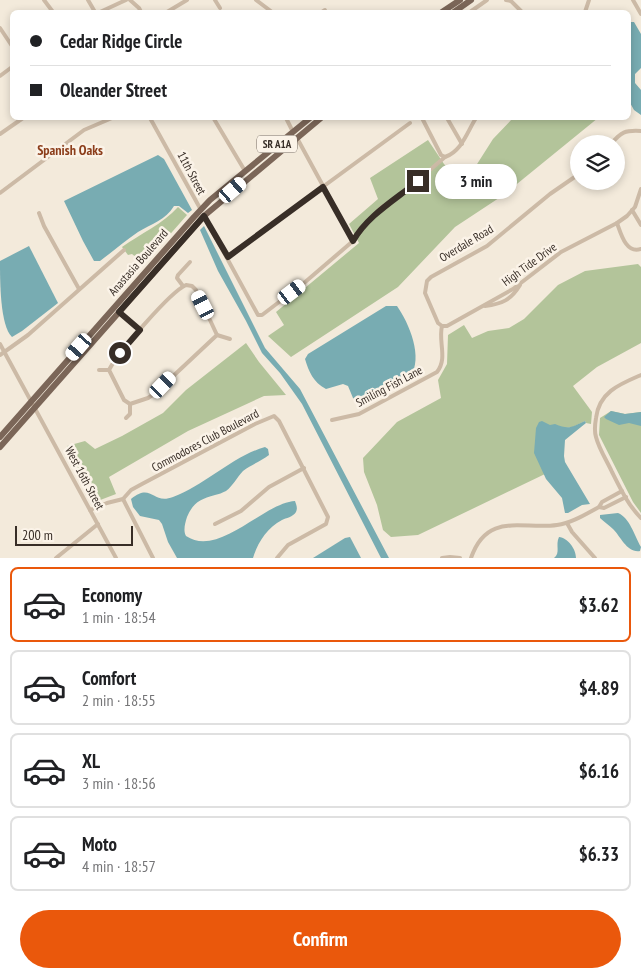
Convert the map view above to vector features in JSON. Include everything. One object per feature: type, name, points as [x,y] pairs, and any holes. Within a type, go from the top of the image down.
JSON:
[{"type":"main road","points":[[445,10],[460,0]]},
{"type":"main road","points":[[457,10],[471,0]]},
{"type":"main road","name":"Anastasia Boulevard","points":[[202,213],[295,134],[308,120]]},
{"type":"main road","name":"Anastasia Boulevard","points":[[0,437],[33,404],[202,213],[245,171],[317,120]]},
{"type":"main road","name":"Anastasia Boulevard","points":[[0,447],[33,404]]},
{"type":"street","points":[[104,10],[126,0]]},
{"type":"street","points":[[130,0],[140,10]]},
{"type":"street","points":[[170,10],[187,0]]},
{"type":"street","points":[[215,0],[220,8]]},
{"type":"street","points":[[256,0],[269,10]]},
{"type":"street","points":[[473,10],[487,0]]},
{"type":"street","points":[[506,0],[511,1],[520,10]]},
{"type":"street","points":[[634,0],[641,14]]},
{"type":"street","points":[[0,28],[10,43]]},
{"type":"street","points":[[0,134],[20,120]]},
{"type":"street","points":[[0,193],[84,130],[107,120]]},
{"type":"street","name":"11th Street","points":[[151,120],[228,257],[258,315],[274,307],[353,241]]},
{"type":"street","points":[[215,120],[245,171]]},
{"type":"street","points":[[287,120],[353,241]]},
{"type":"street","points":[[423,120],[441,155],[445,157]]},
{"type":"street","points":[[448,120],[462,144]]},
{"type":"street","points":[[353,241],[358,232],[382,207],[396,199],[445,157],[456,151],[475,120]]},
{"type":"street","points":[[228,257],[410,123]]},
{"type":"street","points":[[619,135],[626,131],[641,131]]},
{"type":"street","points":[[458,135],[466,135]]},
{"type":"street","name":"Overdale Road","points":[[442,326],[438,322],[425,293],[427,281],[436,273],[487,246],[550,194],[570,180]]},
{"type":"street","name":"High Tide Drive","points":[[442,326],[447,326],[513,289],[561,252],[617,223],[632,210],[638,200],[641,189]]},
{"type":"street","points":[[632,210],[641,225]]},
{"type":"street","points":[[39,213],[44,226],[79,289]]},
{"type":"street","points":[[617,223],[626,245],[632,250],[641,249]]},
{"type":"street","points":[[2,353],[28,335],[124,250]]},
{"type":"street","points":[[183,286],[177,278],[190,262]]},
{"type":"street","points":[[483,306],[498,304],[508,300],[522,282]]},
{"type":"street","points":[[109,370],[120,353],[140,330],[183,286],[192,286],[196,290],[217,335],[230,339]]},
{"type":"street","points":[[116,310],[140,330]]},
{"type":"street","name":"Smiling Fish Lane","points":[[332,420],[359,414],[437,372],[442,366],[443,359],[440,332],[442,326]]},
{"type":"street","points":[[130,404],[154,394],[217,335]]},
{"type":"street","name":"West 16th Street","points":[[0,344],[2,353],[33,404],[116,558]]},
{"type":"street","points":[[99,370],[109,370]]},
{"type":"street","points":[[109,370],[124,400],[130,404]]},
{"type":"street","points":[[641,375],[617,386],[601,402],[596,419],[595,436],[633,510],[641,518]]},
{"type":"street","points":[[126,418],[130,414],[130,404]]},
{"type":"street","name":"Commodores Club Boulevard","points":[[90,510],[123,499],[131,490],[274,416],[279,421],[328,514],[328,521],[288,545],[277,558]]},
{"type":"street","points":[[215,524],[241,511],[269,487],[304,468]]},
{"type":"street","points":[[471,558],[484,537],[504,526],[517,524],[554,526],[567,523],[599,507],[602,502],[622,490]]},
{"type":"street","points":[[599,507],[604,508],[626,497]]},
{"type":"street","points":[[123,499],[152,558]]},
{"type":"street","points":[[567,523],[572,532],[595,558]]},
{"type":"street","points":[[56,558],[98,524]]},
{"type":"street","points":[[64,551],[64,558]]},
{"type":"street","points":[[442,558],[460,558]]},
{"type":"green space","points":[[511,120],[596,120],[577,135],[570,135],[570,141],[502,196],[455,227],[398,287],[291,357],[268,336],[284,325],[276,312],[359,243],[349,224],[378,199],[370,178],[428,140],[444,164],[460,182],[472,172],[493,139]]},
{"type":"green space","points":[[178,207],[187,215],[144,264],[132,254],[128,255],[122,247],[158,224]]},
{"type":"green space","points":[[638,264],[641,267],[641,343],[597,367],[573,386],[592,412],[591,424],[585,421],[573,427],[564,428],[545,474],[418,535],[391,537],[383,530],[377,505],[364,472],[363,458],[397,422],[441,398],[438,380],[447,364],[448,335],[464,325],[472,338],[488,331],[509,328],[524,319],[558,285],[585,271]]},
{"type":"green space","points":[[246,343],[286,395],[264,396],[188,431],[109,477],[116,494],[95,502],[67,446],[85,441],[95,449],[163,413],[186,390]]},
{"type":"green space","points":[[611,411],[625,414],[641,412],[641,513],[633,502],[599,435],[600,418]]},
{"type":"water","points":[[631,22],[634,22],[641,34],[641,68],[635,74],[635,83],[641,90],[641,115],[634,110],[631,105]]},
{"type":"water","points":[[158,155],[164,159],[192,210],[188,213],[179,206],[174,206],[163,218],[138,232],[100,261],[94,261],[64,201]]},
{"type":"water","points":[[204,226],[265,348],[300,389],[389,558],[381,558],[302,404],[280,373],[262,353],[218,271],[200,230]]},
{"type":"water","points":[[29,246],[58,303],[12,337],[5,323],[3,313],[0,261]]},
{"type":"water","points":[[386,306],[397,306],[410,331],[416,360],[410,377],[360,403],[353,398],[348,386],[343,384],[326,389],[318,383],[312,376],[305,359],[308,354]]},
{"type":"water","points":[[611,411],[625,414],[641,412],[641,426],[629,423],[619,425],[606,419],[604,417]]},
{"type":"water","points":[[542,421],[550,425],[555,424],[567,427],[585,421],[586,423],[565,440],[564,456],[565,462],[590,504],[582,505],[565,513],[562,498],[546,479],[534,453],[536,428],[539,422]]},
{"type":"water","points":[[265,447],[268,449],[269,455],[243,471],[226,491],[201,500],[192,508],[187,517],[185,527],[186,536],[199,541],[212,540],[241,528],[269,510],[295,501],[297,508],[295,514],[277,523],[268,531],[260,541],[253,558],[177,558],[159,520],[140,516],[133,507],[131,499],[138,494],[148,493],[166,499],[173,497],[197,486],[241,457]]},
{"type":"water","points":[[618,513],[626,519],[631,527],[641,547],[640,551],[631,550],[613,529],[600,518],[600,515]]},
{"type":"water","points":[[350,537],[361,558],[313,558],[345,538]]},
{"type":"water","points":[[559,537],[571,544],[576,558],[554,558],[557,554]]},
{"type":"district","name":"Spanish Oaks","points":[[70,150]]},
{"type":"route","points":[[120,353],[140,330],[119,312],[204,216],[228,257],[323,187],[353,241],[358,232],[382,207],[396,199],[418,181]]}]
